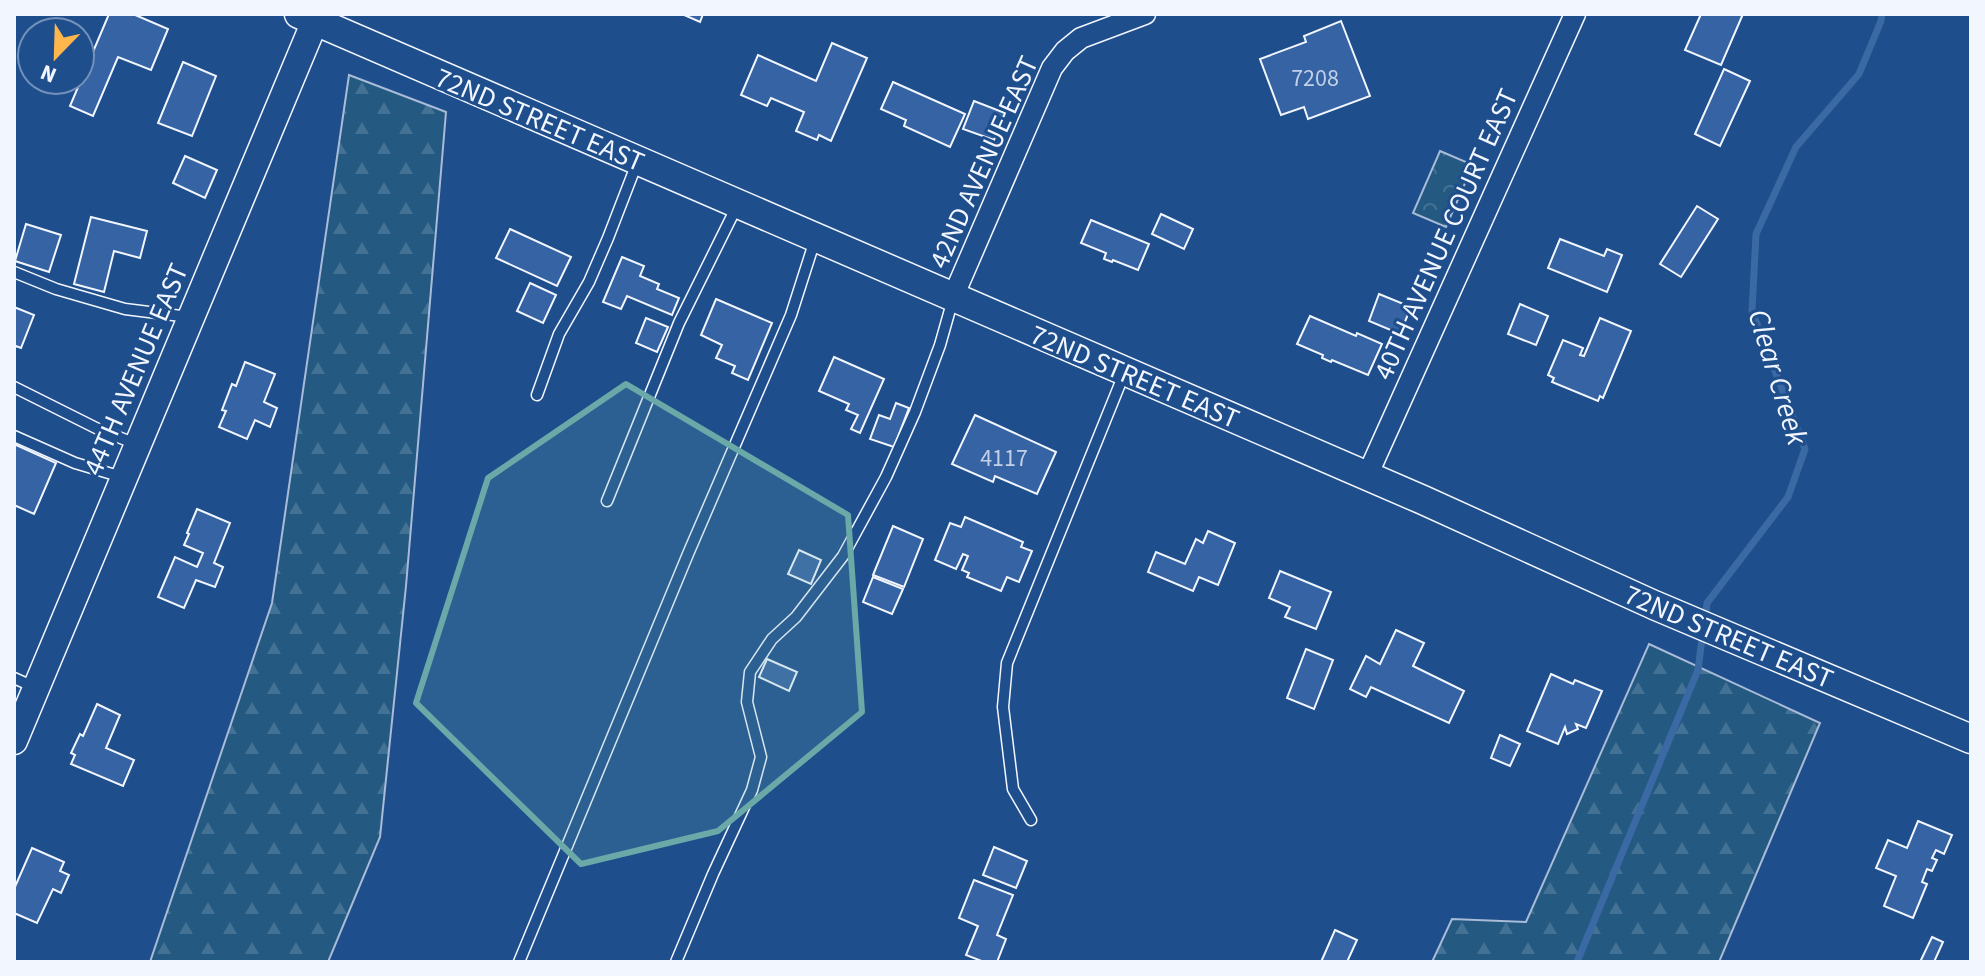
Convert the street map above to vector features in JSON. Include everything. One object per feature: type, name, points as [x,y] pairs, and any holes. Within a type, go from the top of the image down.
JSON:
[{"type":"main road","name":"72ND STREET EAST","points":[[307,18],[1367,476],[1662,608],[1971,739]]},
{"type":"street","name":"42ND AVENUE EAST","points":[[953,297],[1052,68],[1065,51],[1081,38],[1145,14]]},
{"type":"street","name":"40TH AVENUE COURT EAST","points":[[1367,476],[1575,14]]},
{"type":"street","name":"44TH AVENUE EAST","points":[[14,741],[25,683],[138,445],[307,18]]},
{"type":"lane","points":[[537,395],[559,334],[595,267],[637,161]]},
{"type":"lane","points":[[607,501],[679,323],[737,204]]},
{"type":"lane","points":[[519,962],[682,568],[791,315],[816,238]]},
{"type":"lane","points":[[14,272],[56,289],[125,309],[191,317]]},
{"type":"lane","points":[[676,962],[752,790],[761,757],[747,702],[750,672],[772,639],[796,617],[843,556],[886,477],[940,345],[953,297]]},
{"type":"lane","points":[[1031,820],[1013,789],[1003,707],[1007,663],[1125,372]]},
{"type":"lane","points":[[14,387],[98,429],[138,445]]},
{"type":"lane","points":[[14,436],[75,463],[124,478]]},
{"type":"highlighted area","points":[[626,384],[848,515],[862,712],[718,831],[581,864],[416,703],[488,478]]},
{"type":"green space","points":[[349,75],[446,112],[406,586],[380,837],[328,962],[150,962],[272,603]]},
{"type":"green space","points":[[1440,151],[1473,165],[1446,227],[1413,213]]},
{"type":"green space","points":[[1649,644],[1820,723],[1719,962],[1432,962],[1452,919],[1526,922]]},
{"type":"building","points":[[109,14],[133,14],[168,29],[151,70],[118,57],[93,116],[70,106],[74,96],[96,96],[96,45]]},
{"type":"building","points":[[682,14],[703,14],[700,22]]},
{"type":"building","points":[[1701,14],[1743,14],[1721,65],[1685,50]]},
{"type":"building","points":[[1341,21],[1370,96],[1308,119],[1304,107],[1281,115],[1260,59],[1306,42],[1304,36]]},
{"type":"building","points":[[832,43],[867,58],[831,141],[819,135],[817,140],[796,131],[804,112],[771,98],[767,106],[741,95],[758,55],[816,81]]},
{"type":"building","points":[[183,62],[216,76],[192,136],[158,123]]},
{"type":"building","points":[[1724,69],[1750,81],[1720,146],[1695,134]]},
{"type":"building","points":[[893,82],[965,114],[950,147],[904,126],[906,120],[881,109]]},
{"type":"building","points":[[974,101],[1005,113],[994,140],[963,129]]},
{"type":"building","points":[[185,156],[217,170],[205,198],[173,183]]},
{"type":"building","points":[[1697,206],[1718,219],[1681,277],[1660,264]]},
{"type":"building","points":[[1161,214],[1193,229],[1184,249],[1152,234]]},
{"type":"building","points":[[91,217],[147,231],[140,258],[114,251],[104,292],[74,284]]},
{"type":"building","points":[[1091,220],[1149,244],[1138,270],[1104,259],[1106,253],[1081,243]]},
{"type":"building","points":[[26,224],[61,235],[49,272],[15,261]]},
{"type":"building","points":[[510,229],[571,257],[557,286],[496,258]]},
{"type":"building","points":[[1560,239],[1604,256],[1607,249],[1622,255],[1607,292],[1548,268]]},
{"type":"building","points":[[622,257],[644,266],[640,276],[659,284],[657,289],[679,298],[672,315],[627,296],[621,309],[603,302]]},
{"type":"building","points":[[530,283],[556,295],[543,323],[517,311]]},
{"type":"building","points":[[1379,294],[1411,307],[1400,334],[1369,321]]},
{"type":"building","points":[[716,299],[772,323],[748,380],[732,373],[735,366],[716,358],[722,345],[701,335]]},
{"type":"building","points":[[1520,304],[1548,316],[1536,345],[1508,334]]},
{"type":"building","points":[[14,307],[34,315],[21,348],[16,346],[14,350]]},
{"type":"building","points":[[1310,316],[1382,344],[1368,375],[1331,362],[1322,358],[1323,355],[1297,344]]},
{"type":"building","points":[[646,318],[668,327],[657,352],[636,343]]},
{"type":"building","points":[[1600,318],[1631,331],[1603,398],[1600,396],[1598,401],[1552,382],[1554,378],[1548,375],[1563,340],[1583,348],[1580,355],[1584,356]]},
{"type":"building","points":[[834,357],[884,379],[860,433],[851,429],[858,415],[846,410],[849,404],[819,391]]},
{"type":"building","points":[[245,362],[275,374],[264,402],[277,408],[270,427],[255,420],[247,439],[219,427],[232,384],[236,386]]},
{"type":"building","points":[[896,403],[909,408],[894,447],[870,439],[879,415],[890,419]]},
{"type":"building","points":[[975,415],[1056,452],[1037,494],[995,476],[993,482],[952,464]]},
{"type":"building","points":[[14,444],[56,463],[34,514],[14,505]]},
{"type":"building","points":[[197,509],[230,523],[214,563],[223,567],[215,587],[196,580],[184,608],[158,597],[175,557],[197,567],[203,553],[184,545]]},
{"type":"building","points":[[965,517],[1023,542],[1021,547],[1032,551],[1019,582],[1007,577],[1001,591],[967,577],[969,573],[962,570],[968,556],[963,554],[956,569],[935,560],[950,523],[961,527]]},
{"type":"building","points":[[893,526],[923,539],[904,587],[873,575]]},
{"type":"building","points":[[1208,531],[1235,543],[1218,585],[1199,577],[1193,591],[1148,572],[1156,552],[1185,564],[1196,539],[1203,543]]},
{"type":"building","points":[[799,550],[821,560],[811,584],[788,574]]},
{"type":"building","points":[[1280,571],[1331,592],[1316,629],[1285,617],[1290,607],[1269,598]]},
{"type":"building","points":[[873,577],[903,589],[892,614],[863,602]]},
{"type":"building","points":[[1396,630],[1424,643],[1413,666],[1464,691],[1449,723],[1371,687],[1366,697],[1350,689],[1366,656],[1380,664]]},
{"type":"building","points":[[1306,649],[1333,660],[1314,709],[1287,698]]},
{"type":"building","points":[[767,659],[797,672],[789,691],[759,677]]},
{"type":"building","points":[[1551,674],[1573,684],[1575,680],[1602,691],[1586,728],[1576,724],[1578,729],[1567,734],[1565,727],[1558,744],[1527,731]]},
{"type":"building","points":[[97,704],[120,715],[106,748],[134,760],[123,786],[71,764],[75,755],[71,753],[80,734],[83,736]]},
{"type":"building","points":[[1500,735],[1520,744],[1510,766],[1491,758]]},
{"type":"building","points":[[1918,821],[1952,835],[1944,854],[1936,850],[1932,858],[1937,860],[1932,871],[1927,869],[1922,882],[1927,884],[1913,918],[1884,906],[1896,876],[1876,868],[1888,840],[1907,848]]},
{"type":"building","points":[[994,847],[1027,861],[1016,888],[983,875]]},
{"type":"building","points":[[32,848],[64,862],[60,871],[69,875],[61,893],[53,889],[37,923],[14,913],[14,889]]},
{"type":"building","points":[[974,880],[1013,895],[997,935],[1006,939],[997,962],[984,962],[966,955],[978,926],[959,918]]},
{"type":"building","points":[[1335,930],[1357,940],[1347,962],[1321,962]]},
{"type":"building","points":[[1932,937],[1943,942],[1934,962],[1920,962]]},
{"type":"waterway","name":"Clear Creek","points":[[1705,619],[1707,603],[1788,497],[1805,449],[1752,311],[1756,234],[1796,147],[1859,74],[1882,14]]},
{"type":"waterway","name":"Clear Creek","points":[[1577,962],[1698,670],[1703,631]]}]
